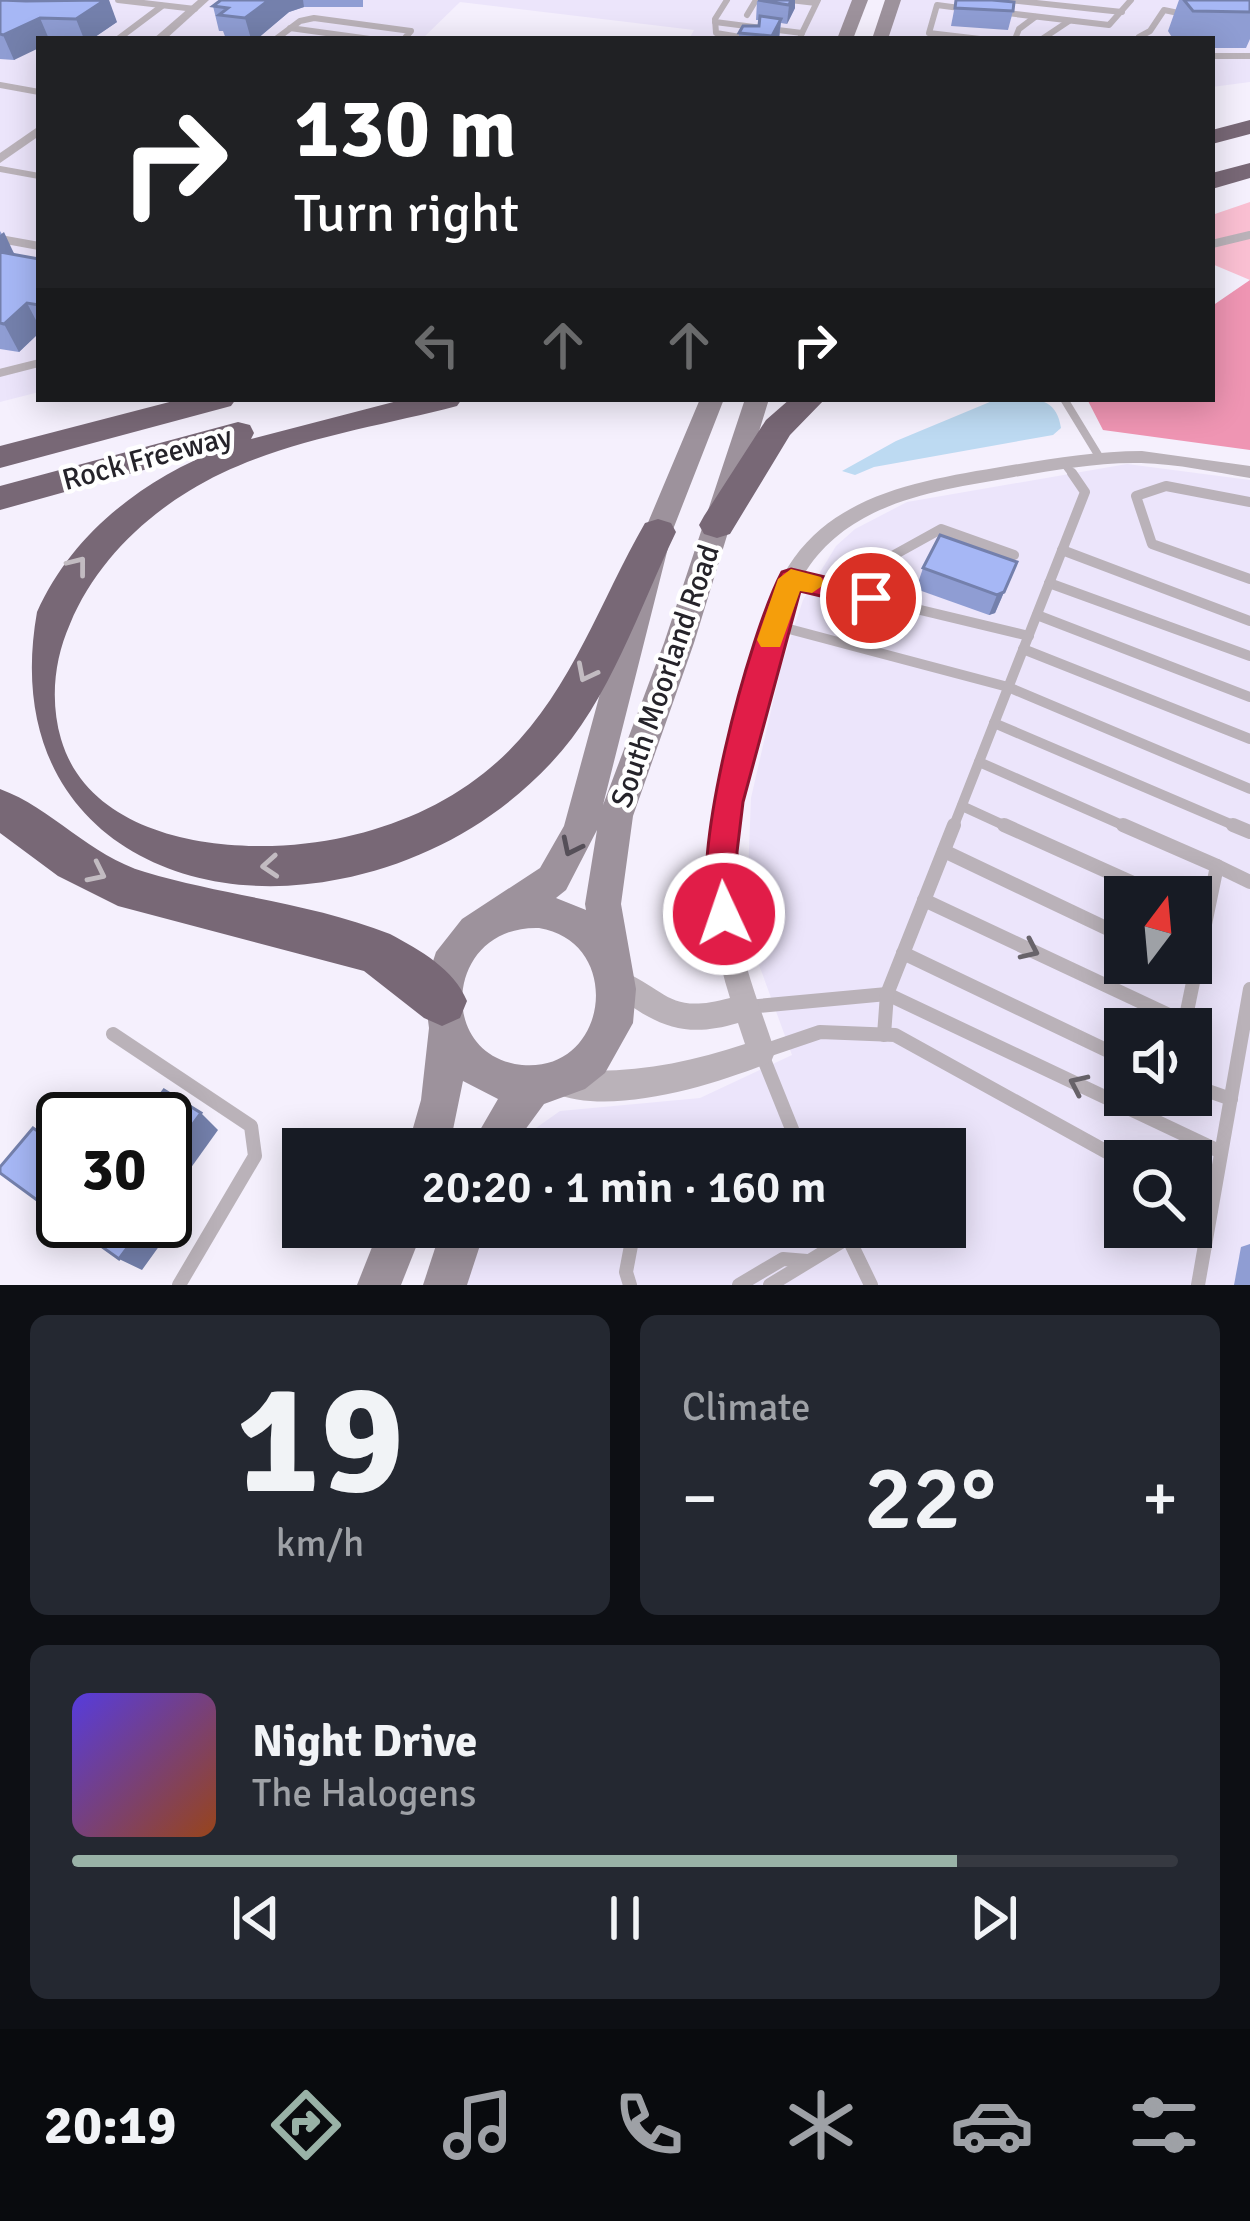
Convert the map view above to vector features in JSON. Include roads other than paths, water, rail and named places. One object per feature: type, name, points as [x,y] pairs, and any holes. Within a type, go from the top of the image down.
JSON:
[{"type":"highway","points":[[1215,109],[1250,106]]},
{"type":"highway","points":[[1215,135],[1250,127]]},
{"type":"highway","points":[[1215,166],[1250,156]]},
{"type":"highway","points":[[1215,180],[1250,170]]},
{"type":"highway","points":[[0,454],[157,402]]},
{"type":"highway","name":"Rock Freeway","points":[[0,454],[208,402]]},
{"type":"highway","name":"Rock Freeway","points":[[0,498],[353,402]]},
{"type":"highway","points":[[435,402],[233,457],[182,480],[128,514],[84,555],[51,601],[31,654],[28,699],[38,747],[65,793],[113,832],[155,849],[176,857],[254,868],[341,859],[417,834],[484,798],[540,747],[576,693],[658,532]]},
{"type":"highway","points":[[717,526],[778,428],[806,402]]},
{"type":"highway","points":[[0,808],[74,861],[134,891],[373,950],[400,965],[444,1017]]},
{"type":"main road","points":[[846,36],[860,0]]},
{"type":"main road","points":[[881,36],[893,0]]},
{"type":"main road","name":"South Moorland Road","points":[[501,917],[553,879],[575,842],[658,532],[711,402]]},
{"type":"main road","name":"South Moorland Road","points":[[614,970],[603,904],[616,816],[756,402]]},
{"type":"main road","points":[[434,1128],[441,1100],[446,975],[459,950],[478,931],[501,917],[540,912],[576,921],[596,937],[614,970],[617,1007],[610,1032],[594,1054],[541,1083],[506,1128]]},
{"type":"main road","points":[[444,1017],[458,1051],[491,1078],[541,1083]]},
{"type":"main road","points":[[380,1285],[394,1248]]},
{"type":"main road","points":[[445,1285],[457,1248]]},
{"type":"street","points":[[162,36],[199,4]]},
{"type":"street","points":[[0,159],[36,132]]},
{"type":"street","points":[[541,1083],[638,1088],[761,1052],[727,938],[721,852],[728,802],[774,625],[791,579],[817,543],[838,525],[884,500],[1064,463],[1100,458],[1169,459],[1250,473]]},
{"type":"street","points":[[614,970],[667,1014],[697,1022],[747,1007]]},
{"type":"lane","points":[[118,0],[199,4]]},
{"type":"lane","points":[[727,0],[715,22],[716,33],[734,36]]},
{"type":"lane","points":[[747,15],[756,0]]},
{"type":"lane","points":[[715,22],[801,36],[817,1],[790,0]]},
{"type":"lane","points":[[1008,0],[1123,12]]},
{"type":"lane","points":[[1114,24],[1130,2],[1115,0]]},
{"type":"lane","points":[[122,36],[162,5]]},
{"type":"lane","points":[[954,36],[929,33],[937,5],[976,10]]},
{"type":"lane","points":[[1142,36],[1164,10],[1195,7]]},
{"type":"lane","points":[[996,12],[1114,24],[1135,36]]},
{"type":"lane","points":[[1018,36],[1035,16]]},
{"type":"lane","points":[[281,36],[314,18],[411,31],[407,36]]},
{"type":"lane","points":[[1046,36],[1069,21]]},
{"type":"lane","points":[[290,28],[348,36]]},
{"type":"lane","points":[[1215,56],[1250,56]]},
{"type":"lane","points":[[0,85],[36,91]]},
{"type":"lane","points":[[0,169],[36,175]]},
{"type":"lane","points":[[1215,243],[1250,235]]},
{"type":"lane","points":[[0,239],[36,245]]},
{"type":"lane","points":[[0,373],[36,364]]},
{"type":"lane","points":[[1066,402],[1100,458]]},
{"type":"lane","points":[[884,1035],[887,994],[1085,492],[1064,463]]},
{"type":"lane","points":[[1250,502],[1166,486],[1136,496],[1152,544],[1250,579]]},
{"type":"lane","points":[[871,598],[886,560],[941,529],[1014,555]]},
{"type":"lane","points":[[1062,550],[1250,621]]},
{"type":"lane","points":[[791,579],[1029,636]]},
{"type":"lane","points":[[1049,583],[1250,656]]},
{"type":"lane","points":[[1037,615],[1250,697]]},
{"type":"lane","points":[[774,625],[1008,687],[1250,789]]},
{"type":"lane","points":[[1023,650],[1250,739]]},
{"type":"lane","points":[[994,723],[1250,832]]},
{"type":"lane","points":[[979,762],[1250,882]]},
{"type":"lane","points":[[962,806],[1117,876]]},
{"type":"lane","points":[[944,850],[1104,927]]},
{"type":"lane","points":[[1212,889],[1217,866]]},
{"type":"lane","points":[[924,900],[1147,1008]]},
{"type":"lane","points":[[903,953],[1104,1049]]},
{"type":"lane","points":[[1212,1204],[1250,989]]},
{"type":"lane","points":[[747,1007],[887,994],[1221,1153]]},
{"type":"lane","points":[[787,1128],[761,1052],[820,1032],[895,1035],[1104,1150]]},
{"type":"lane","points":[[113,1034],[251,1126],[254,1156],[179,1285]]},
{"type":"lane","points":[[1212,1092],[1231,1099]]},
{"type":"lane","points":[[630,1248],[626,1272],[630,1285]]},
{"type":"lane","points":[[770,1285],[826,1248]]},
{"type":"lane","points":[[854,1248],[871,1285]]},
{"type":"lane","points":[[1198,1285],[1204,1248]]},
{"type":"lane","points":[[739,1285],[783,1259],[809,1262]]},
{"type":"water","points":[[990,402],[1043,402],[1053,408],[1061,428],[1053,435],[874,467],[855,475],[842,471],[896,441]]}]
